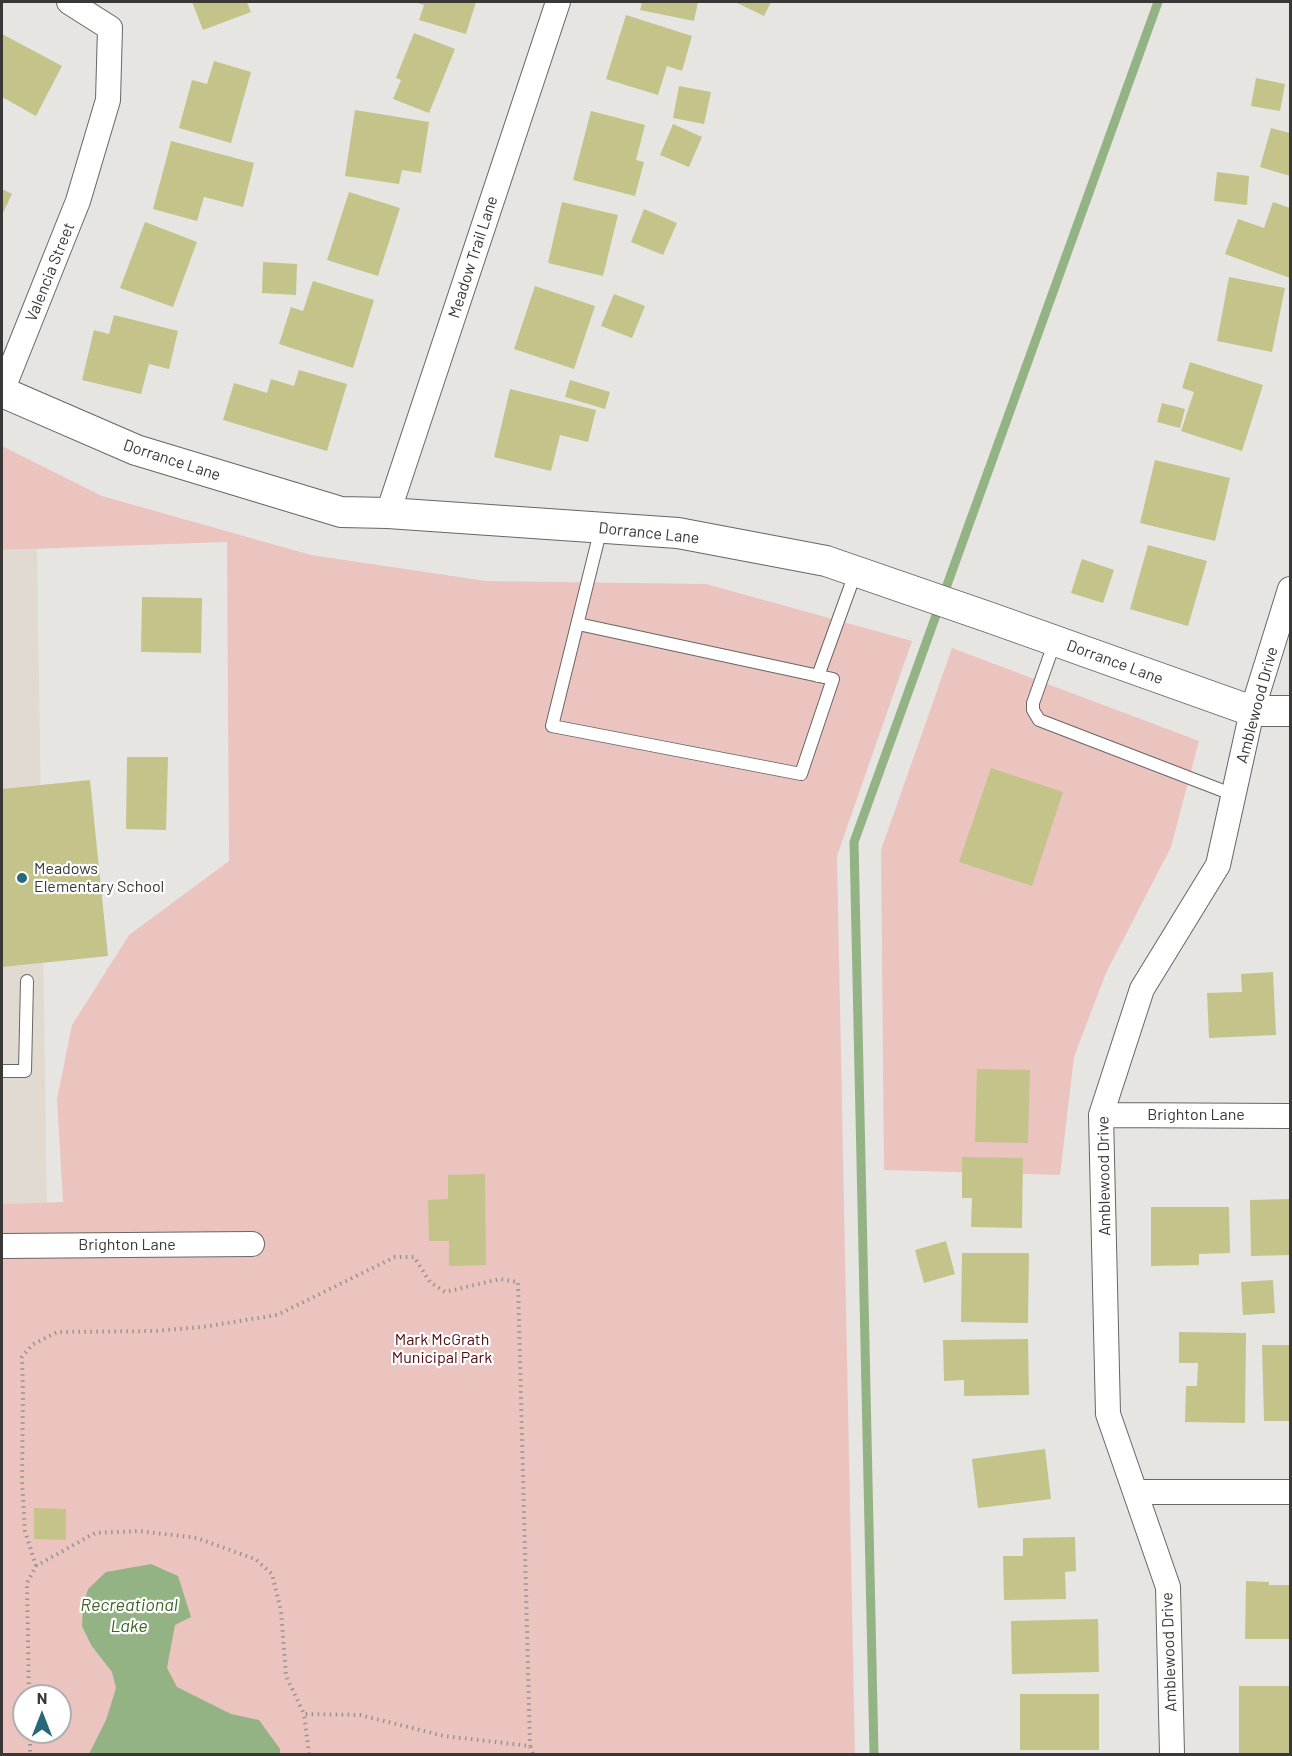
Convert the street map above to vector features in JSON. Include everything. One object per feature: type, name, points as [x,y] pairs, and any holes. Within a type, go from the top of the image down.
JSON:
[{"type":"street","name":"Valencia Street","points":[[2,392],[78,201],[108,100],[110,28],[69,2]]},
{"type":"street","name":"Meadow Trail Lane","points":[[388,513],[558,2]]},
{"type":"street","name":"Dorrance Lane","points":[[2,392],[136,450],[341,512],[388,513],[678,533],[826,561],[1252,711],[1290,711]]},
{"type":"street","name":"Amblewood Drive","points":[[1172,1755],[1168,1587],[1108,1414],[1101,1115],[1142,989],[1218,865],[1252,711],[1290,589]]},
{"type":"street","name":"Brighton Lane","points":[[1101,1115],[1290,1116]]},
{"type":"street","name":"Brighton Lane","points":[[2,1246],[252,1245]]},
{"type":"street","points":[[1136,1492],[1290,1492]]},
{"type":"lane","points":[[578,624],[833,679],[801,774],[552,726],[601,528]]},
{"type":"lane","points":[[818,676],[856,571]]},
{"type":"lane","points":[[1055,640],[1034,704],[1033,710],[1039,720],[1234,795]]},
{"type":"lane","points":[[2,1071],[25,1071],[27,981]]},
{"type":"path","points":[[36,1566],[25,1531],[22,1481],[22,1357],[32,1345],[57,1332],[155,1331],[202,1327],[278,1315],[395,1257],[414,1257],[429,1282],[446,1292],[500,1278],[518,1282],[530,1746],[533,1755]]},
{"type":"path","points":[[29,1684],[27,1583],[36,1566],[95,1533],[139,1531],[197,1538],[255,1559],[272,1574],[281,1611],[286,1676],[304,1714],[309,1755]]},
{"type":"path","points":[[304,1714],[360,1715],[444,1736],[530,1746]]},
{"type":"shaded area","name":"Meadows Elementary School","points":[[37,549],[47,1207],[2,1207],[2,550]]},
{"type":"green space","name":"Mark McGrath Municipal Park","points":[[2,446],[102,496],[311,555],[486,581],[706,584],[912,641],[837,856],[855,1754],[2,1754],[2,1204],[63,1202],[57,1099],[72,1025],[129,935],[229,861],[227,542],[2,550]]},
{"type":"green space","points":[[952,648],[1199,741],[1171,847],[1106,973],[1074,1057],[1060,1175],[884,1170],[881,850]]},
{"type":"water","name":"Recreational Lake","points":[[151,1564],[178,1576],[191,1617],[175,1625],[167,1668],[177,1687],[231,1714],[259,1720],[280,1749],[280,1754],[89,1754],[106,1720],[116,1688],[112,1672],[91,1645],[82,1626],[83,1606],[88,1589],[106,1572]]},
{"type":"building","points":[[192,2],[247,2],[251,12],[203,30]]},
{"type":"building","points":[[414,2],[476,2],[466,34],[419,20],[424,5]]},
{"type":"building","points":[[642,2],[698,2],[694,21],[640,10]]},
{"type":"building","points":[[735,2],[771,2],[764,16]]},
{"type":"building","points":[[626,15],[692,36],[682,71],[667,66],[658,95],[606,79]]},
{"type":"building","points":[[414,33],[455,49],[429,113],[393,99],[401,80],[396,78]]},
{"type":"building","points":[[2,34],[62,66],[36,116],[2,97]]},
{"type":"building","points":[[214,61],[251,72],[231,143],[179,128],[192,80],[207,84]]},
{"type":"building","points":[[1256,78],[1285,84],[1280,111],[1251,106]]},
{"type":"building","points":[[679,86],[711,92],[704,124],[673,118]]},
{"type":"building","points":[[355,110],[429,122],[421,173],[402,170],[399,184],[345,176]]},
{"type":"building","points":[[591,111],[645,125],[636,160],[644,162],[635,196],[573,180]]},
{"type":"building","points":[[673,124],[702,137],[689,167],[660,155]]},
{"type":"building","points":[[1271,128],[1290,133],[1290,176],[1260,167]]},
{"type":"building","points":[[171,141],[254,163],[243,207],[204,197],[197,221],[153,209]]},
{"type":"building","points":[[1217,172],[1249,176],[1247,205],[1214,201]]},
{"type":"building","points":[[2,189],[12,194],[2,215]]},
{"type":"building","points":[[349,192],[400,208],[378,276],[327,260]]},
{"type":"building","points":[[562,202],[618,215],[603,276],[548,263]]},
{"type":"building","points":[[1273,202],[1290,208],[1290,278],[1225,254],[1238,219],[1264,228]]},
{"type":"building","points":[[644,209],[677,223],[663,255],[631,242]]},
{"type":"building","points":[[145,222],[197,242],[173,307],[120,288]]},
{"type":"building","points":[[263,262],[297,264],[296,295],[262,293]]},
{"type":"building","points":[[1229,277],[1285,288],[1272,352],[1217,341]]},
{"type":"building","points":[[313,281],[374,300],[353,368],[279,344],[291,307],[303,311]]},
{"type":"building","points":[[535,286],[595,306],[574,369],[514,349]]},
{"type":"building","points":[[614,294],[645,306],[632,338],[601,326]]},
{"type":"building","points":[[114,315],[178,331],[169,369],[149,364],[141,394],[82,380],[94,330],[109,334]]},
{"type":"building","points":[[1190,362],[1263,385],[1242,451],[1181,431],[1194,392],[1182,388]]},
{"type":"building","points":[[299,370],[347,384],[327,451],[223,420],[234,383],[267,393],[271,379],[294,386]]},
{"type":"building","points":[[570,380],[610,392],[605,409],[565,397]]},
{"type":"building","points":[[510,389],[596,410],[588,442],[560,435],[551,471],[494,457]]},
{"type":"building","points":[[1162,403],[1185,409],[1180,428],[1157,422]]},
{"type":"building","points":[[1155,460],[1230,478],[1215,541],[1140,523]]},
{"type":"building","points":[[1148,545],[1207,561],[1188,626],[1130,609]]},
{"type":"building","points":[[1082,559],[1114,570],[1103,603],[1071,593]]},
{"type":"building","points":[[142,597],[202,598],[201,653],[141,652]]},
{"type":"building","points":[[127,757],[168,757],[166,830],[126,829]]},
{"type":"building","points":[[991,768],[1063,792],[1032,886],[959,862]]},
{"type":"building","points":[[90,780],[108,956],[2,967],[2,789]]},
{"type":"building","points":[[1273,972],[1276,1035],[1209,1038],[1207,993],[1242,992],[1241,974]]},
{"type":"building","points":[[977,1069],[1030,1070],[1028,1143],[975,1142]]},
{"type":"building","points":[[962,1157],[1023,1158],[1022,1228],[971,1227],[972,1198],[962,1198]]},
{"type":"building","points":[[485,1174],[486,1265],[449,1266],[449,1241],[429,1241],[428,1200],[448,1199],[448,1175]]},
{"type":"building","points":[[1290,1199],[1290,1255],[1251,1256],[1250,1200]]},
{"type":"building","points":[[1151,1207],[1229,1207],[1230,1253],[1199,1254],[1199,1265],[1151,1266]]},
{"type":"building","points":[[946,1241],[955,1274],[924,1283],[915,1250]]},
{"type":"building","points":[[962,1253],[1029,1253],[1028,1323],[961,1322]]},
{"type":"building","points":[[1273,1280],[1275,1313],[1243,1315],[1241,1282]]},
{"type":"building","points":[[1179,1332],[1246,1333],[1245,1423],[1185,1422],[1186,1386],[1197,1386],[1198,1363],[1179,1363]]},
{"type":"building","points":[[1028,1339],[1029,1395],[964,1396],[964,1380],[944,1381],[943,1340]]},
{"type":"building","points":[[1262,1345],[1290,1345],[1290,1421],[1264,1421]]},
{"type":"building","points":[[1045,1449],[1051,1499],[978,1508],[972,1459]]},
{"type":"building","points":[[34,1508],[66,1509],[66,1540],[34,1539]]},
{"type":"building","points":[[1075,1537],[1076,1571],[1065,1572],[1066,1599],[1004,1600],[1003,1556],[1023,1556],[1023,1538]]},
{"type":"building","points":[[1246,1581],[1269,1582],[1269,1585],[1290,1585],[1290,1639],[1245,1639]]},
{"type":"building","points":[[1098,1619],[1099,1672],[1012,1674],[1011,1621]]},
{"type":"building","points":[[1239,1686],[1290,1686],[1290,1754],[1239,1754]]},
{"type":"building","points":[[1020,1694],[1099,1694],[1099,1750],[1020,1750]]},
{"type":"waterway","points":[[874,1754],[854,842],[1158,2]]},
{"type":"place","name":"Meadows Elementary School","points":[[22,878]]}]
